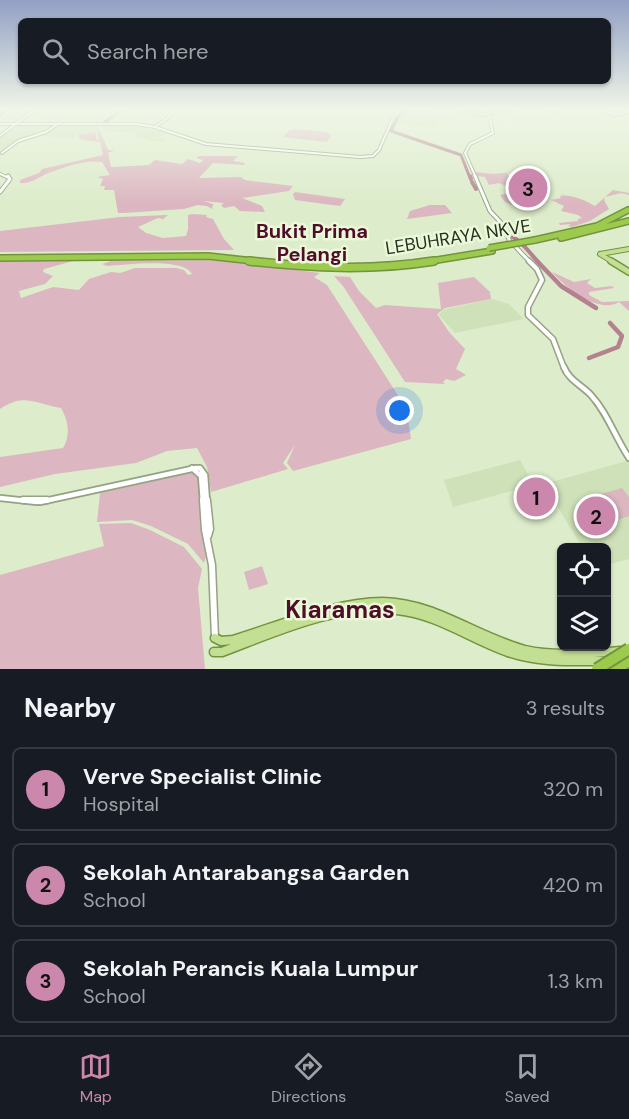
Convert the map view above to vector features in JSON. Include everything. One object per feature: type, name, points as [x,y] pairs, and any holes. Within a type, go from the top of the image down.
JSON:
[{"type":"highway","name":"LEBUHRAYA NKVE","points":[[536,241],[629,212]]},
{"type":"highway","name":"LEBUHRAYA NKVE","points":[[0,256],[208,256],[308,267],[349,269],[396,267],[574,236],[629,221]]},
{"type":"highway","points":[[597,669],[629,650]]},
{"type":"highway","points":[[617,669],[629,661]]},
{"type":"main road","points":[[629,249],[600,254],[629,272]]},
{"type":"main road","points":[[215,639],[226,642],[347,605],[384,602],[431,610],[498,641],[526,650],[562,654],[629,650]]},
{"type":"main road","points":[[214,652],[222,652],[348,611],[373,609],[397,610],[429,616],[502,650],[526,657],[629,661]]},
{"type":"street","points":[[1,153],[19,141]]},
{"type":"street","points":[[196,141],[363,157],[374,156],[378,153],[383,141]]},
{"type":"street","points":[[476,141],[466,149],[465,153],[490,211],[532,263],[542,280],[528,307],[528,315],[553,339],[567,373],[590,394],[604,412],[615,437],[629,458]]},
{"type":"street","points":[[0,174],[8,176],[10,180],[0,192]]},
{"type":"street","points":[[0,498],[39,502],[192,468],[201,476],[205,530],[212,565],[215,639]]},
{"type":"shaded area","points":[[0,141],[16,141],[14,142],[0,152]]},
{"type":"shaded area","points":[[93,141],[104,141],[108,150],[115,150],[108,153],[111,167],[149,165],[155,160],[182,164],[188,159],[200,163],[203,160],[196,158],[199,156],[238,156],[233,161],[245,163],[244,165],[213,163],[199,178],[241,177],[245,180],[293,186],[289,191],[242,198],[262,206],[265,212],[240,211],[234,206],[224,208],[221,205],[224,203],[203,201],[213,204],[212,209],[198,205],[184,209],[118,213],[114,190],[104,190],[105,186],[100,186],[103,179],[97,177],[110,175],[102,162],[74,165],[30,182],[20,183],[20,180],[39,173],[42,169],[103,155],[100,142]]},
{"type":"shaded area","points":[[476,172],[493,174],[512,172],[507,173],[511,182],[534,202],[523,201],[512,205],[505,202],[500,195],[519,191],[499,183],[489,185],[485,177],[477,176]]},
{"type":"shaded area","points":[[613,190],[629,193],[629,195],[621,193],[605,197]]},
{"type":"shaded area","points":[[295,192],[345,199],[340,206],[295,200],[293,194]]},
{"type":"shaded area","points":[[560,196],[569,196],[595,206],[605,197],[604,200],[609,209],[590,221],[572,227],[568,226],[571,224],[560,225],[559,223],[578,221],[582,218],[561,211],[564,206],[551,200],[561,198]]},
{"type":"shaded area","points":[[430,205],[445,205],[452,213],[407,219],[410,211]]},
{"type":"shaded area","points":[[168,215],[163,219],[158,218],[138,227],[146,233],[163,238],[186,236],[188,215],[207,215],[206,217],[213,219],[224,239],[234,250],[0,252],[0,231],[120,217]]},
{"type":"shaded area","points":[[220,260],[320,273],[314,277],[327,285],[401,400],[408,419],[411,439],[293,471],[287,463],[295,445],[283,463],[288,469],[211,492],[207,467],[197,448],[167,451],[136,463],[55,474],[0,487],[0,457],[63,448],[68,433],[61,408],[23,400],[0,409],[0,261],[73,261],[44,269],[43,272],[53,276],[45,284],[19,291],[21,298],[53,287],[79,290],[89,279],[135,268],[176,268],[184,270],[188,275],[192,274],[177,265],[107,266],[102,264],[111,261]]},
{"type":"shaded area","points":[[552,272],[574,282],[591,279],[587,283],[595,288],[612,286],[614,288],[589,292],[589,295],[602,302],[629,301],[629,311],[619,302],[602,305],[584,298],[566,286]]},
{"type":"shaded area","points":[[334,276],[350,277],[359,291],[376,308],[385,305],[441,309],[438,283],[474,277],[490,292],[491,299],[445,308],[437,314],[449,332],[465,349],[456,369],[466,375],[454,381],[446,379],[443,382],[445,384],[405,382],[343,286]]},
{"type":"shaded area","points":[[492,299],[509,304],[524,319],[455,333],[438,314],[446,309]]},
{"type":"shaded area","points":[[520,460],[534,485],[453,507],[444,480]]},
{"type":"shaded area","points":[[627,461],[629,464],[629,559],[611,564],[611,543],[580,543],[544,484]]},
{"type":"shaded area","points":[[194,472],[200,478],[207,553],[204,563],[188,544],[151,526],[132,520],[97,522],[100,493]]},
{"type":"shaded area","points":[[622,488],[629,497],[629,516],[600,525],[581,500]]},
{"type":"shaded area","points":[[131,523],[184,547],[202,569],[198,588],[205,669],[0,669],[0,575],[104,546],[99,524]]},
{"type":"shaded area","points":[[262,566],[268,584],[249,590],[244,572]]},
{"type":"waterway","points":[[421,141],[461,155],[470,178]]},
{"type":"waterway","points":[[472,182],[476,189]]},
{"type":"waterway","points":[[497,236],[509,235],[515,238],[538,262]]},
{"type":"waterway","points":[[537,261],[561,286],[596,308]]},
{"type":"waterway","points":[[589,358],[618,347],[622,336],[610,323]]},
{"type":"place","name":"Sekolah Perancis Kuala Lumpur","points":[[528,188]]},
{"type":"place","name":"Verve Specialist Clinic","points":[[536,497]]},
{"type":"place","name":"Sekolah Antarabangsa Garden","points":[[596,516]]},
{"type":"district","name":"Bukit Prima Pelangi","points":[[312,242]]},
{"type":"district","name":"Kiaramas","points":[[340,610]]}]
